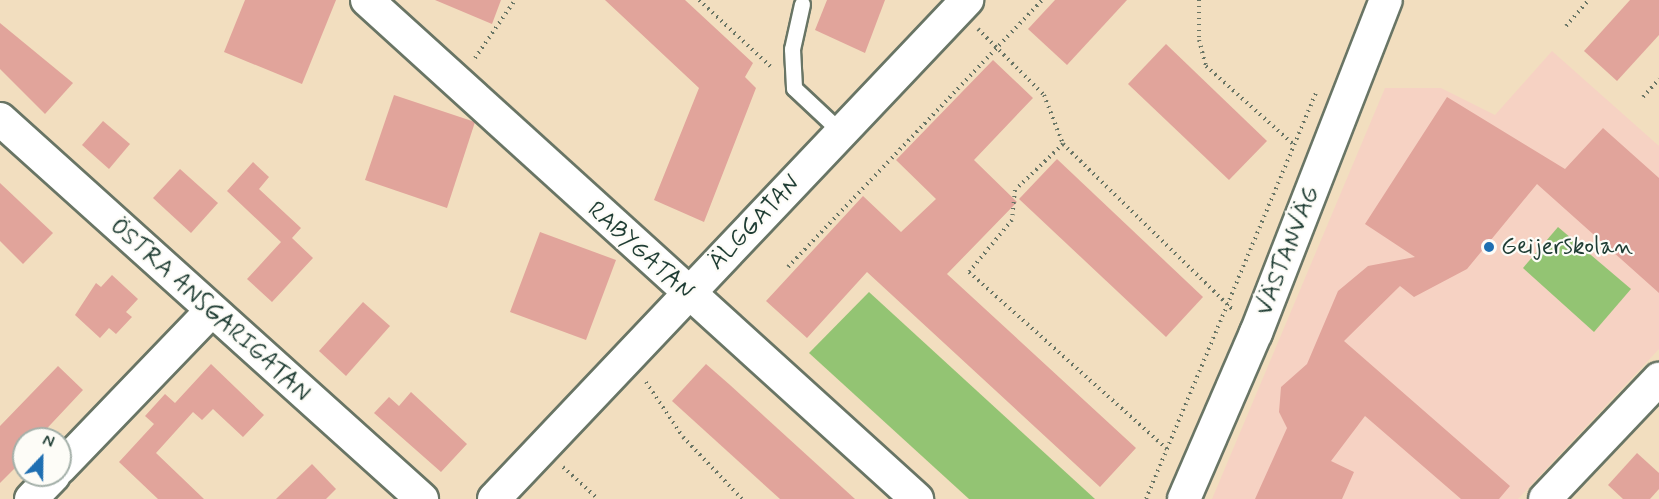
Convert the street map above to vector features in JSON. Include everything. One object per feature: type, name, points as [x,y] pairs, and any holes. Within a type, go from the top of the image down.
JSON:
[{"type":"street","name":"RABYGATAN","points":[[367,0],[687,294],[917,499]]},
{"type":"street","name":"VÄSTANVÄG","points":[[1189,486],[1256,333],[1386,0]]},
{"type":"street","name":"ÄLGGATAN","points":[[494,499],[963,4]]},
{"type":"street","name":"ÖSTRA ANSGARIGATAN","points":[[0,119],[210,312],[422,499]]},
{"type":"street","points":[[72,456],[210,312]]},
{"type":"street","points":[[1564,493],[1659,379]]},
{"type":"street","points":[[31,499],[42,487]]},
{"type":"lane","points":[[802,4],[792,49],[794,88],[841,132]]},
{"type":"path","points":[[455,81],[502,26],[515,0]]},
{"type":"path","points":[[699,0],[794,88]]},
{"type":"path","points":[[788,267],[1042,0]]},
{"type":"path","points":[[1199,0],[1199,40],[1206,66],[1320,169]]},
{"type":"path","points":[[1566,26],[1589,0]]},
{"type":"path","points":[[963,4],[996,48],[1044,95],[1063,144],[1256,333]]},
{"type":"path","points":[[1643,97],[1659,79]]},
{"type":"path","points":[[1146,499],[1319,83]]},
{"type":"path","points":[[1063,144],[1015,190],[1012,220],[969,272],[1167,449],[1189,486]]},
{"type":"path","points":[[631,355],[671,422],[742,499]]},
{"type":"path","points":[[543,447],[598,499]]},
{"type":"shaded area","name":"Geijerskolan","points":[[1552,51],[1659,146],[1659,349],[1518,499],[1212,499],[1385,88],[1441,88],[1495,115]]},
{"type":"green space","points":[[1558,227],[1631,289],[1594,332],[1523,268]]},
{"type":"green space","points":[[869,292],[1095,499],[969,499],[809,353]]},
{"type":"building","points":[[245,0],[336,0],[302,84],[224,52]]},
{"type":"building","points":[[435,0],[501,0],[492,24]]},
{"type":"building","points":[[605,0],[685,0],[753,63],[745,77],[756,88],[704,222],[654,200],[699,88]]},
{"type":"building","points":[[827,0],[885,0],[865,53],[815,30]]},
{"type":"building","points":[[1055,0],[1127,0],[1067,65],[1028,29]]},
{"type":"building","points":[[1630,0],[1659,0],[1659,35],[1617,81],[1584,51]]},
{"type":"building","points":[[0,23],[73,83],[45,114],[0,69]]},
{"type":"building","points":[[1166,44],[1267,141],[1229,180],[1128,84]]},
{"type":"building","points":[[993,60],[1033,98],[974,160],[1017,202],[947,274],[1136,448],[1100,487],[867,272],[807,338],[766,301],[863,196],[901,232],[936,199],[896,160]]},
{"type":"building","points":[[394,95],[475,122],[447,208],[365,180]]},
{"type":"building","points":[[1447,97],[1565,169],[1603,128],[1659,178],[1659,293],[1537,184],[1467,269],[1414,297],[1400,286],[1344,341],[1510,486],[1499,499],[1461,499],[1365,416],[1331,461],[1354,472],[1342,499],[1255,499],[1287,428],[1279,412],[1281,387],[1307,364],[1338,291],[1368,266],[1415,257],[1365,224]]},
{"type":"building","points":[[103,121],[130,144],[109,169],[82,145]]},
{"type":"building","points":[[1057,159],[1203,297],[1166,337],[1019,199]]},
{"type":"building","points":[[253,162],[269,177],[259,189],[301,228],[292,238],[313,258],[272,302],[247,279],[281,242],[227,191]]},
{"type":"building","points":[[180,169],[218,203],[191,233],[153,198]]},
{"type":"building","points":[[0,183],[53,233],[23,264],[0,241]]},
{"type":"building","points":[[540,232],[616,260],[586,340],[510,312]]},
{"type":"building","points":[[112,275],[138,299],[126,312],[132,317],[116,334],[109,328],[100,338],[75,315],[96,283],[101,287]]},
{"type":"building","points":[[363,302],[390,326],[346,376],[319,351]]},
{"type":"building","points":[[211,364],[264,415],[243,437],[213,409],[202,420],[193,412],[156,453],[204,499],[158,499],[119,462],[154,424],[145,416],[165,394],[175,403]]},
{"type":"building","points":[[706,364],[855,499],[780,499],[672,401]]},
{"type":"building","points":[[58,366],[83,390],[48,427],[12,427],[12,471],[0,483],[0,426]]},
{"type":"building","points":[[411,392],[467,444],[441,472],[374,413],[389,397],[399,406]]},
{"type":"building","points":[[1637,453],[1659,473],[1659,489],[1650,499],[1623,499],[1608,485]]},
{"type":"building","points":[[312,464],[336,489],[326,499],[276,499]]},
{"type":"place","name":"Geijerskolan","points":[[1489,247]]}]
